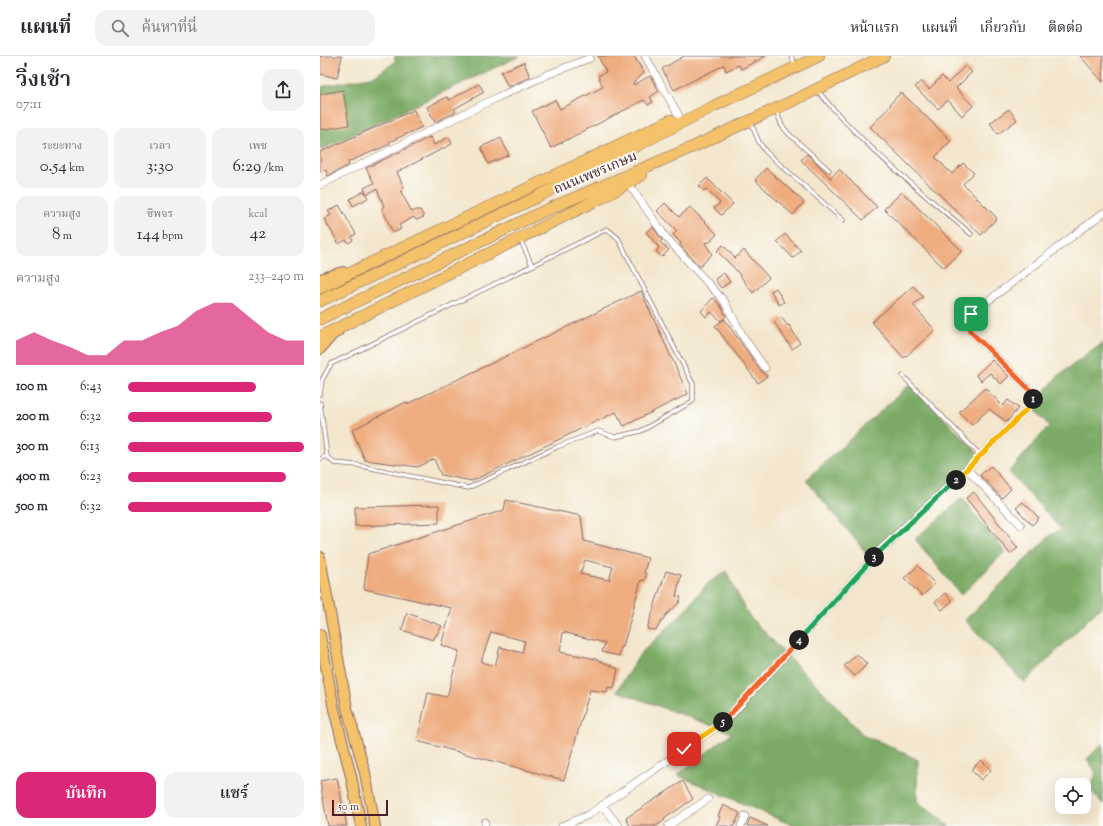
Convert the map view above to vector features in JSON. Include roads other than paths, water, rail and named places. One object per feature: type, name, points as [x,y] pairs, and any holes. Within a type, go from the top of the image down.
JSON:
[{"type":"highway","name":"ถนนเพชรเกษม","points":[[320,301],[537,197],[714,106],[819,56]]},
{"type":"highway","name":"ถนนเพชรเกษม","points":[[320,319],[544,211],[695,146],[884,56]]},
{"type":"highway","points":[[320,288],[679,116],[714,106]]},
{"type":"highway","points":[[322,335],[348,324],[628,183],[695,146]]},
{"type":"main road","points":[[320,279],[372,262]]},
{"type":"main road","points":[[320,350],[332,335],[348,324]]},
{"type":"main road","points":[[320,557],[347,708],[365,773],[375,826]]},
{"type":"main road","points":[[320,635],[334,709],[351,776],[361,826]]},
{"type":"street","points":[[645,56],[679,116]]},
{"type":"street","points":[[320,185],[511,91],[590,58]]},
{"type":"street","points":[[628,183],[665,236],[724,301],[744,338],[765,368]]},
{"type":"street","points":[[562,826],[588,815],[726,721],[882,548],[981,456],[1028,408],[1033,400],[1031,391],[970,331],[968,322],[971,314],[1103,213]]},
{"type":"street","points":[[967,469],[1021,525]]},
{"type":"street","points":[[668,826],[708,799]]},
{"type":"street","points":[[602,805],[619,826]]},
{"type":"street","points":[[741,826],[745,816]]},
{"type":"lane","points":[[791,56],[797,66]]},
{"type":"lane","points":[[816,89],[843,120],[879,154],[971,234]]},
{"type":"lane","points":[[775,109],[782,126],[789,134],[829,170]]},
{"type":"lane","points":[[750,120],[759,142],[766,152],[843,220]]},
{"type":"lane","points":[[320,394],[322,380],[331,364],[606,229],[618,238],[693,384],[693,401],[641,431],[616,437],[598,431],[557,447],[468,488],[357,465],[334,463],[327,456],[320,403]]},
{"type":"lane","points":[[519,238],[532,265]]},
{"type":"lane","points":[[903,376],[981,456]]},
{"type":"lane","points":[[320,459],[327,456]]}]
